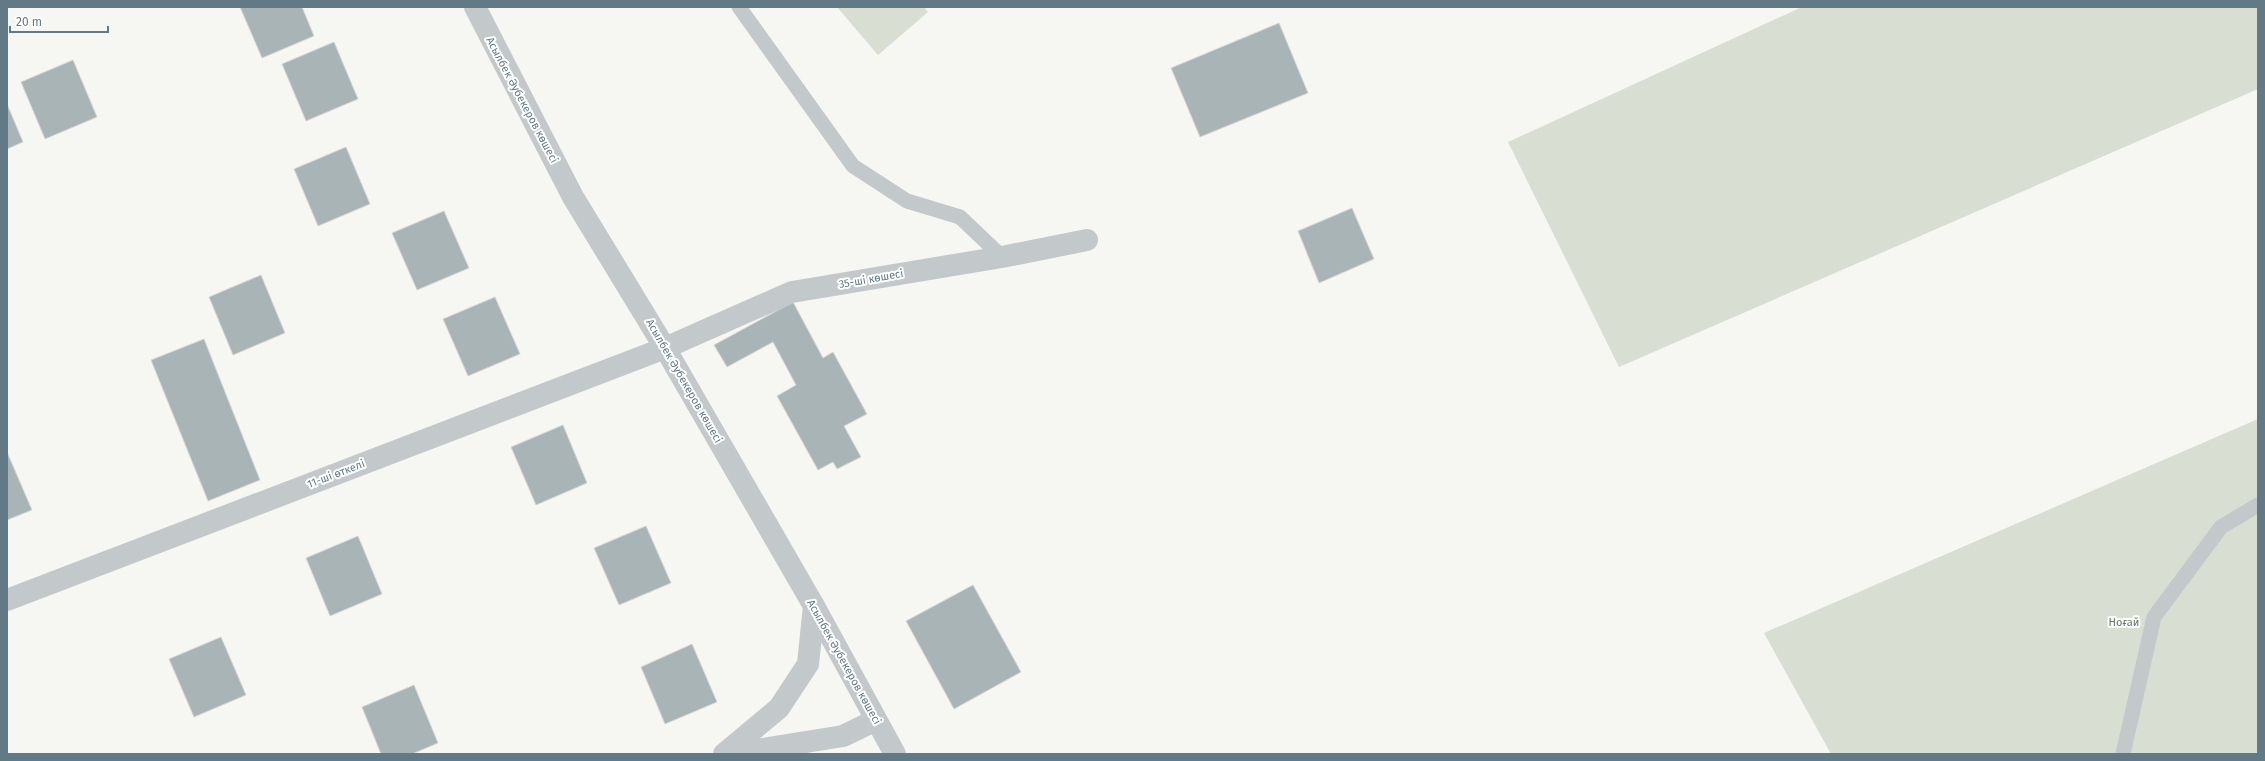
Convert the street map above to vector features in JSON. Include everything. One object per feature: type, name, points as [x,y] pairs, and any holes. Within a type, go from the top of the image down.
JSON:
[{"type":"street","points":[[457,7],[477,13]]},
{"type":"street","name":"Асылбек Әубекеров көшесі","points":[[477,13],[573,197],[665,348],[814,606],[895,754]]},
{"type":"street","name":"35-ші көшесі","points":[[665,348],[792,292],[1002,257],[1087,240]]},
{"type":"street","name":"11-ші өткелі","points":[[7,600],[665,348]]},
{"type":"street","points":[[724,754],[779,708],[808,664],[814,606]]},
{"type":"street","points":[[732,754],[843,736],[876,720]]},
{"type":"lane","points":[[739,7],[853,166],[907,201],[960,217],[1002,257]]},
{"type":"lane","points":[[2124,754],[2154,617],[2221,527],[2258,505]]},
{"type":"green space","points":[[837,7],[924,7],[928,12],[878,55]]},
{"type":"green space","points":[[1802,7],[2258,7],[2258,89],[1619,367],[1508,142]]},
{"type":"green space","name":"Ноғай","points":[[2258,419],[2258,754],[1831,754],[1764,633]]},
{"type":"building","points":[[240,7],[302,7],[314,36],[262,58]]},
{"type":"building","points":[[1279,23],[1308,93],[1200,137],[1171,68]]},
{"type":"building","points":[[334,42],[358,99],[306,121],[282,64]]},
{"type":"building","points":[[73,60],[97,117],[45,139],[21,82]]},
{"type":"building","points":[[7,104],[23,142],[7,149]]},
{"type":"building","points":[[346,147],[370,204],[318,226],[294,169]]},
{"type":"building","points":[[1352,208],[1374,259],[1319,283],[1298,231]]},
{"type":"building","points":[[444,211],[469,268],[417,290],[392,233]]},
{"type":"building","points":[[261,275],[285,333],[233,355],[209,297]]},
{"type":"building","points":[[495,297],[520,354],[468,376],[443,319]]},
{"type":"building","points":[[793,302],[823,358],[833,352],[867,414],[844,426],[861,457],[837,469],[833,462],[818,470],[777,396],[796,385],[773,342],[727,367],[714,345]]},
{"type":"building","points":[[204,339],[260,480],[208,501],[151,360]]},
{"type":"building","points":[[563,425],[587,483],[536,505],[511,447]]},
{"type":"building","points":[[7,452],[32,510],[7,520]]},
{"type":"building","points":[[646,526],[671,583],[619,605],[594,548]]},
{"type":"building","points":[[358,536],[382,594],[330,616],[306,558]]},
{"type":"building","points":[[973,585],[1021,672],[954,709],[906,621]]},
{"type":"building","points":[[221,637],[246,695],[194,717],[169,659]]},
{"type":"building","points":[[692,644],[717,702],[665,724],[641,667]]},
{"type":"building","points":[[414,685],[438,743],[412,754],[381,754],[362,707]]}]
